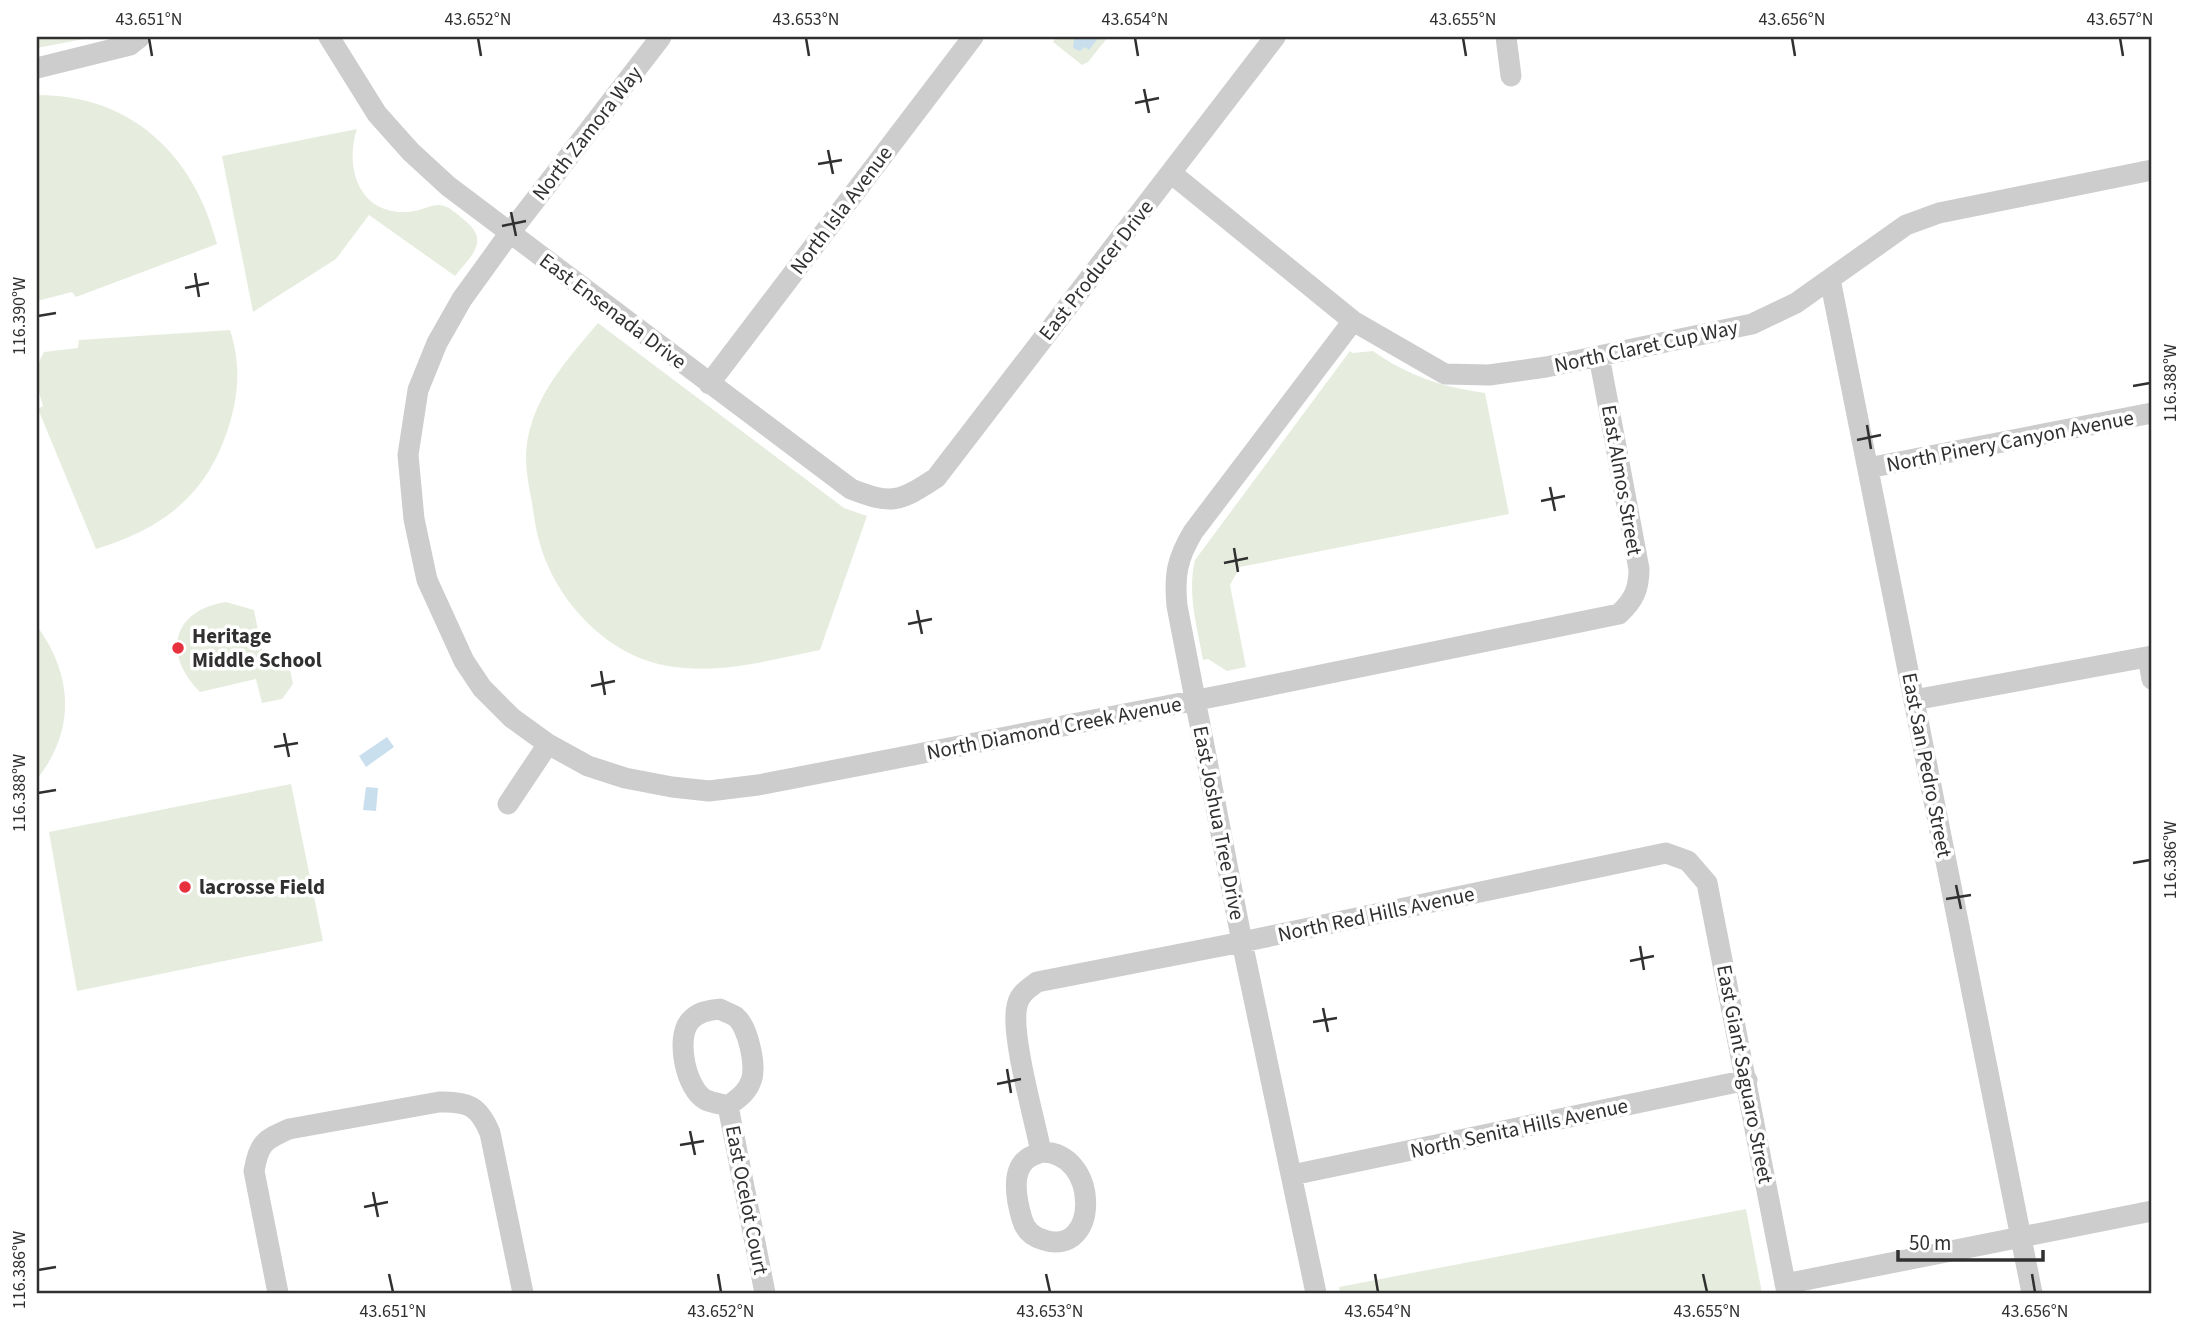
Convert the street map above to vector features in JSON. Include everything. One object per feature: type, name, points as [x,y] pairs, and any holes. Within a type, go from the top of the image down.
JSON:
[{"type":"street","points":[[37,68],[130,45],[140,37]]},
{"type":"street","name":"East Ensenada Drive","points":[[329,37],[377,114],[411,152],[448,186],[851,489],[880,500],[909,495]]},
{"type":"street","name":"North Zamora Way","points":[[548,744],[482,688],[464,661],[427,580],[414,519],[408,455],[418,390],[437,343],[462,299],[661,37]]},
{"type":"street","name":"North Isla Avenue","points":[[709,384],[973,37]]},
{"type":"street","name":"East Producer Drive","points":[[909,495],[936,478],[1275,37]]},
{"type":"street","points":[[1506,37],[1511,76]]},
{"type":"street","name":"North Claret Cup Way","points":[[1171,173],[1353,321],[1445,374],[1489,375],[1599,356],[1752,324],[1796,303],[1906,225],[1939,214],[2152,170]]},
{"type":"street","name":"East San Pedro Street","points":[[1830,279],[2032,1293]]},
{"type":"street","name":"East Joshua Tree Drive","points":[[1316,1293],[1242,942],[1177,606],[1177,565],[1183,548],[1193,533],[1353,321]]},
{"type":"street","name":"East Almos Street","points":[[1599,356],[1639,569],[1639,586],[1631,603]]},
{"type":"street","name":"North Pinery Canyon Avenue","points":[[1868,468],[2152,413]]},
{"type":"street","name":"North Diamond Creek Avenue","points":[[548,744],[588,766],[625,778],[709,791],[792,778],[1605,619],[1619,614],[1631,603]]},
{"type":"street","points":[[1914,700],[2150,656],[2152,678]]},
{"type":"street","points":[[508,804],[548,744]]},
{"type":"street","name":"North Red Hills Avenue","points":[[1041,1152],[1015,1028],[1017,1006],[1023,992],[1037,982],[1666,853],[1688,861]]},
{"type":"street","name":"East Giant Saguaro Street","points":[[1688,861],[1707,883],[1786,1289]]},
{"type":"street","name":"East Ocelot Court","points":[[720,1009],[736,1017],[746,1032],[753,1063],[752,1080],[744,1094],[728,1106],[705,1100],[692,1085],[682,1042],[688,1023],[701,1012],[720,1009]]},
{"type":"street","name":"North Senita Hills Avenue","points":[[1292,1175],[1747,1080]]},
{"type":"street","points":[[278,1293],[254,1171],[257,1152],[267,1138],[289,1129],[439,1102],[458,1102],[483,1115],[490,1133],[523,1293]]},
{"type":"street","name":"East Ocelot Court","points":[[728,1106],[765,1293]]},
{"type":"street","points":[[1786,1289],[2020,1236],[2152,1211]]},
{"type":"green space","points":[[37,37],[94,37],[37,48]]},
{"type":"green space","points":[[1056,37],[1108,37],[1088,62],[1082,65],[1053,42]]},
{"type":"green space","points":[[37,95],[71,98],[102,106],[130,119],[154,136],[175,158],[193,183],[207,212],[217,244],[76,297],[72,292],[37,301]]},
{"type":"green space","points":[[357,129],[354,171],[365,195],[387,210],[408,212],[436,205],[449,208],[476,234],[476,248],[455,276],[369,215],[336,259],[253,312],[222,156]]},
{"type":"green space","points":[[598,323],[844,508],[867,516],[820,650],[723,668],[663,665],[642,659],[603,636],[571,604],[558,585],[536,529],[527,471],[527,441],[538,405],[545,393],[561,368]]},
{"type":"green space","points":[[230,330],[237,367],[234,404],[219,453],[207,473],[194,491],[161,520],[120,541],[96,549],[38,409],[43,406],[37,378],[38,365],[44,352],[78,348],[79,340]]},
{"type":"green space","points":[[1350,351],[1373,351],[1426,379],[1485,393],[1509,514],[1240,567],[1230,585],[1246,667],[1227,671],[1208,659],[1203,660],[1192,598],[1195,560]]},
{"type":"green space","points":[[226,602],[254,610],[265,665],[289,665],[293,684],[282,699],[262,703],[256,679],[200,692],[188,678],[180,663],[177,649],[178,636],[184,624],[194,614]]},
{"type":"green space","points":[[37,626],[58,664],[65,703],[59,741],[37,779]]},
{"type":"green space","name":"lacrosse Field","points":[[291,784],[323,941],[77,991],[49,832]]},
{"type":"green space","points":[[1746,1209],[1762,1293],[1340,1293],[1339,1287]]},
{"type":"water","points":[[1071,37],[1099,37],[1089,50],[1085,47],[1080,51],[1073,48],[1074,39]]},
{"type":"water","points":[[387,737],[394,747],[366,767],[359,756]]},
{"type":"water","points":[[366,787],[378,788],[376,811],[363,810]]},
{"type":"place","name":"Heritage Middle School","points":[[178,648]]},
{"type":"place","name":"lacrosse Field","points":[[185,887]]}]
